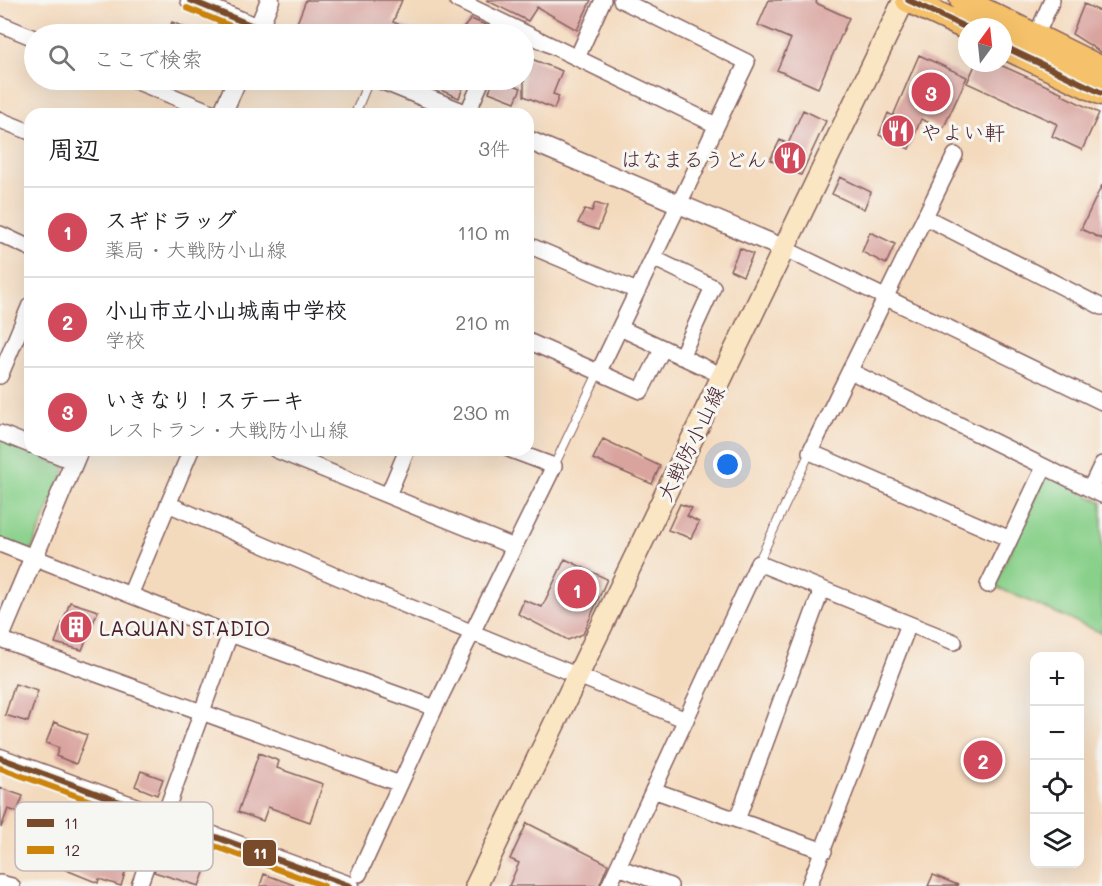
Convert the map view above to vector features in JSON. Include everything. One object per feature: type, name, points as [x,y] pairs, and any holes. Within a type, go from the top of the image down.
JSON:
[{"type":"highway","points":[[906,0],[958,24]]},
{"type":"highway","points":[[962,0],[1102,69]]},
{"type":"highway","points":[[1012,50],[1102,93]]},
{"type":"main road","name":"大戦防小山線","points":[[476,886],[906,0]]},
{"type":"street","points":[[190,0],[244,24]]},
{"type":"street","points":[[264,24],[270,0]]},
{"type":"street","points":[[458,0],[496,24]]},
{"type":"street","points":[[577,58],[603,0]]},
{"type":"street","points":[[599,371],[747,62],[621,0]]},
{"type":"street","points":[[1036,36],[1052,0]]},
{"type":"street","points":[[0,24],[24,34]]},
{"type":"street","points":[[534,41],[577,58],[716,125]]},
{"type":"street","points":[[157,90],[201,108]]},
{"type":"street","points":[[225,108],[233,90]]},
{"type":"street","points":[[407,90],[452,108]]},
{"type":"street","points":[[470,108],[478,90]]},
{"type":"street","points":[[0,120],[24,130]]},
{"type":"street","points":[[534,143],[785,249],[1102,402]]},
{"type":"street","points":[[955,155],[886,296],[852,372],[810,452],[1010,539]]},
{"type":"street","points":[[925,217],[1102,307]]},
{"type":"street","points":[[0,234],[24,245]]},
{"type":"street","points":[[534,248],[637,291]]},
{"type":"street","points":[[653,258],[713,287],[681,357]]},
{"type":"street","points":[[0,376],[24,319]]},
{"type":"street","points":[[620,328],[723,376]]},
{"type":"street","points":[[534,344],[641,391],[663,348]]},
{"type":"street","points":[[852,372],[1096,492],[1102,464]]},
{"type":"street","points":[[0,433],[24,443]]},
{"type":"street","points":[[76,456],[0,638],[202,714],[400,784]]},
{"type":"street","points":[[130,595],[188,456]]},
{"type":"street","points":[[291,456],[514,548]]},
{"type":"street","points":[[388,495],[404,456]]},
{"type":"street","points":[[213,835],[355,882],[435,708],[554,466],[527,456]]},
{"type":"street","points":[[988,585],[1044,466]]},
{"type":"street","points":[[168,504],[578,677],[686,720]]},
{"type":"street","points":[[0,544],[230,634],[435,708]]},
{"type":"street","points":[[609,886],[758,563],[954,642]]},
{"type":"street","points":[[737,820],[822,589]]},
{"type":"street","points":[[809,886],[909,624]]},
{"type":"street","points":[[169,802],[230,634]]},
{"type":"street","points":[[0,758],[118,802]]},
{"type":"street","points":[[654,790],[824,851]]},
{"type":"street","points":[[618,867],[670,886]]},
{"type":"street","points":[[139,886],[144,871]]},
{"type":"street","points":[[0,883],[12,886]]},
{"type":"lane","points":[[357,108],[365,90]]},
{"type":"lane","points":[[554,466],[599,371]]},
{"type":"lane","points":[[758,563],[810,452]]},
{"type":"green space","points":[[0,439],[24,449],[24,456],[40,456],[66,467],[31,551],[0,539]]},
{"type":"green space","points":[[1046,475],[1102,502],[1102,633],[994,586]]},
{"type":"building","points":[[306,0],[402,0],[393,22],[398,24],[297,24]]},
{"type":"building","points":[[486,0],[591,0],[577,30],[537,7],[528,21]]},
{"type":"building","points":[[769,0],[817,0],[816,3],[849,18],[818,88],[777,70],[791,39],[758,25]]},
{"type":"building","points":[[1084,4],[1102,12],[1102,53],[1072,34]]},
{"type":"building","points":[[471,19],[483,24],[467,24]]},
{"type":"building","points":[[919,55],[967,77],[943,129],[921,119],[909,149],[879,135],[888,113],[893,116]]},
{"type":"building","points":[[534,60],[562,71],[553,94],[559,96],[554,109],[524,96],[524,90],[534,90]]},
{"type":"building","points":[[1012,70],[1063,93],[1062,95],[1099,113],[1082,150],[1052,136],[1057,124],[967,83],[972,72],[1012,72]]},
{"type":"building","points":[[440,90],[462,90],[459,98]]},
{"type":"building","points":[[490,90],[520,90],[515,102],[489,92]]},
{"type":"building","points":[[803,110],[826,121],[801,175],[770,160],[780,140],[788,144]]},
{"type":"building","points":[[840,177],[871,192],[864,209],[832,194]]},
{"type":"building","points":[[1102,185],[1102,239],[1081,229]]},
{"type":"building","points":[[595,203],[607,207],[598,230],[578,223],[585,209],[592,211]]},
{"type":"building","points":[[870,232],[895,244],[886,264],[862,252]]},
{"type":"building","points":[[740,248],[753,254],[743,276],[730,270]]},
{"type":"building","points":[[603,439],[660,466],[652,484],[593,459]]},
{"type":"building","points":[[680,504],[692,508],[687,516],[699,522],[691,538],[668,530]]},
{"type":"building","points":[[565,559],[607,579],[583,634],[568,640],[518,614],[524,600],[542,607]]},
{"type":"building","name":"LAQUAN STADIO","points":[[70,602],[98,611],[82,650],[55,643]]},
{"type":"building","points":[[15,684],[38,691],[28,722],[5,715]]},
{"type":"building","points":[[54,722],[87,735],[76,764],[56,756],[59,748],[46,743]]},
{"type":"building","points":[[259,753],[279,761],[277,768],[323,784],[310,822],[268,807],[263,821],[238,812]]},
{"type":"building","points":[[141,771],[163,779],[157,795],[135,786]]},
{"type":"building","points":[[0,788],[23,796],[21,802],[15,802],[15,811],[8,809],[1,828]]},
{"type":"building","points":[[527,823],[608,864],[599,886],[509,886],[519,863],[510,859]]},
{"type":"building","points":[[69,871],[126,871],[121,886],[99,879],[98,883]]},
{"type":"building","points":[[154,871],[205,871],[199,886]]},
{"type":"building","points":[[264,874],[294,885],[294,886],[260,886]]},
{"type":"building","points":[[933,875],[958,885],[958,886],[928,886]]},
{"type":"transit line","name":"11","points":[[190,0],[248,24]]},
{"type":"transit line","name":"11","points":[[908,0],[958,24]]},
{"type":"transit line","name":"12","points":[[187,8],[226,24]]},
{"type":"transit line","name":"11","points":[[1012,50],[1102,93]]},
{"type":"transit line","name":"11","points":[[0,758],[120,802]]},
{"type":"transit line","name":"12","points":[[0,768],[93,802]]},
{"type":"transit line","name":"11","points":[[213,836],[350,886]]},
{"type":"transit line","name":"12","points":[[213,846],[324,886]]},
{"type":"place","name":"いきなり！ステーキ","points":[[931,92]]},
{"type":"place","name":"やよい軒","points":[[898,131]]},
{"type":"place","name":"はなまるうどん","points":[[790,158]]},
{"type":"place","name":"スギドラッグ","points":[[577,589]]},
{"type":"place","name":"LAQUAN STADIO","points":[[76,627]]},
{"type":"place","name":"小山市立小山城南中学校","points":[[983,760]]}]
